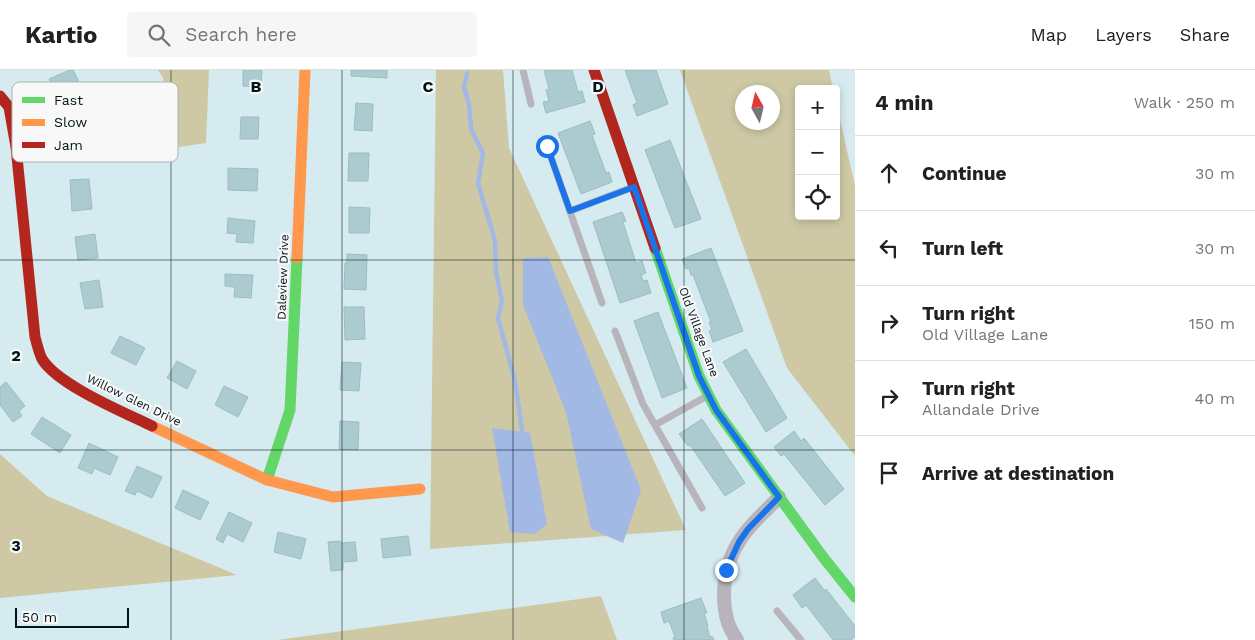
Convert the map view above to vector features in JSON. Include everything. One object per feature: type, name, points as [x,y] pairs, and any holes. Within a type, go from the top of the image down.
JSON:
[{"type":"street","name":"Daleview Drive","points":[[267,480],[290,410],[305,70]]},
{"type":"street","name":"Old Village Lane","points":[[594,70],[699,376],[708,395],[716,410],[779,497],[855,597]]},
{"type":"street","name":"Willow Glen Drive","points":[[0,96],[9,108],[12,121]]},
{"type":"street","name":"Willow Glen Drive","points":[[18,162],[35,336],[42,359],[56,374],[108,405],[267,480],[334,496],[420,489]]},
{"type":"street","points":[[737,640],[728,624],[724,602],[726,570],[739,542],[748,529],[779,497]]},
{"type":"lane","points":[[523,70],[531,104]]},
{"type":"lane","points":[[547,146],[602,303]]},
{"type":"lane","points":[[570,211],[634,187]]},
{"type":"lane","points":[[615,331],[644,404],[702,508]]},
{"type":"lane","points":[[655,425],[708,395]]},
{"type":"lane","points":[[777,611],[801,640]]},
{"type":"shaded area","points":[[158,70],[209,70],[206,143],[178,147],[178,82],[164,82]]},
{"type":"shaded area","points":[[436,70],[503,70],[509,148],[686,530],[430,549]]},
{"type":"shaded area","points":[[680,70],[829,70],[832,85],[795,85],[795,220],[840,220],[840,120],[855,186],[855,456],[787,368]]},
{"type":"shaded area","points":[[0,454],[47,496],[237,575],[0,598]]},
{"type":"shaded area","points":[[601,596],[617,640],[277,640]]},
{"type":"water","points":[[548,257],[641,490],[623,543],[591,529],[566,412],[523,305],[523,258]]},
{"type":"water","points":[[492,428],[530,433],[547,524],[535,534],[510,532]]},
{"type":"building","points":[[73,70],[79,82],[50,82],[49,79]]},
{"type":"building","points":[[243,70],[262,70],[261,87],[243,86]]},
{"type":"building","points":[[351,70],[387,70],[387,78],[351,76]]},
{"type":"building","points":[[544,70],[572,70],[578,92],[582,91],[585,102],[546,113],[543,102],[549,101],[546,90],[549,89]]},
{"type":"building","points":[[625,70],[656,70],[668,104],[637,116],[633,105],[637,103]]},
{"type":"building","points":[[356,103],[373,104],[372,131],[354,130]]},
{"type":"building","points":[[241,117],[259,117],[258,139],[240,139]]},
{"type":"building","points":[[590,121],[595,134],[592,135],[606,173],[609,172],[612,182],[581,194],[558,133]]},
{"type":"building","points":[[670,140],[701,219],[675,228],[645,150]]},
{"type":"building","points":[[349,153],[369,153],[368,181],[348,181]]},
{"type":"building","points":[[228,168],[258,169],[257,191],[228,190]]},
{"type":"building","points":[[89,179],[92,209],[72,211],[70,180]]},
{"type":"building","points":[[349,207],[370,208],[369,233],[349,233]]},
{"type":"building","points":[[622,212],[626,221],[623,222],[636,263],[642,261],[646,273],[641,275],[643,281],[647,280],[651,293],[620,303],[593,222]]},
{"type":"building","points":[[228,218],[255,221],[253,243],[236,242],[237,234],[227,233]]},
{"type":"building","points":[[95,234],[98,258],[78,260],[75,237]]},
{"type":"building","points":[[711,248],[743,331],[713,342],[709,331],[712,330],[709,322],[711,322],[693,275],[691,275],[689,268],[686,269],[682,259]]},
{"type":"building","points":[[347,254],[367,255],[366,290],[344,289]]},
{"type":"building","points":[[225,274],[253,275],[251,298],[234,297],[235,287],[225,286]]},
{"type":"building","points":[[99,280],[103,307],[85,309],[80,283]]},
{"type":"building","points":[[344,307],[364,307],[365,339],[345,340]]},
{"type":"building","points":[[658,312],[687,388],[662,398],[634,321]]},
{"type":"building","points":[[120,336],[145,348],[136,365],[111,353]]},
{"type":"building","points":[[746,349],[787,418],[766,432],[723,362]]},
{"type":"building","points":[[177,361],[196,371],[187,389],[167,378]]},
{"type":"building","points":[[342,362],[361,363],[359,391],[340,390]]},
{"type":"building","points":[[6,382],[25,406],[19,411],[22,416],[13,422],[0,405],[0,387]]},
{"type":"building","points":[[224,386],[248,397],[238,417],[215,405]]},
{"type":"building","points":[[42,417],[71,435],[60,453],[31,434]]},
{"type":"building","points":[[702,419],[745,483],[725,496],[690,445],[688,446],[679,434]]},
{"type":"building","points":[[340,421],[359,422],[358,450],[339,449]]},
{"type":"building","points":[[794,431],[801,441],[804,438],[844,489],[825,505],[784,454],[781,456],[774,447]]},
{"type":"building","points":[[89,443],[118,457],[110,475],[94,468],[92,474],[78,468]]},
{"type":"building","points":[[137,466],[162,477],[152,498],[137,491],[135,495],[125,491]]},
{"type":"building","points":[[183,490],[209,502],[200,520],[175,508]]},
{"type":"building","points":[[229,512],[252,523],[243,542],[227,534],[223,543],[216,539]]},
{"type":"building","points":[[278,532],[306,539],[301,559],[274,552]]},
{"type":"building","points":[[408,536],[411,555],[383,558],[381,539]]},
{"type":"building","points":[[340,541],[341,543],[355,542],[357,561],[343,562],[343,570],[331,571],[328,542]]},
{"type":"building","points":[[815,578],[855,626],[855,637],[851,640],[833,640],[806,605],[802,608],[793,595]]},
{"type":"building","points":[[701,598],[707,613],[704,613],[710,637],[712,636],[714,640],[674,640],[673,638],[675,637],[669,621],[664,623],[661,612]]},
{"type":"waterway","points":[[467,73],[464,87],[469,104],[471,129],[483,153],[478,183],[495,241],[496,272],[502,301],[498,318],[515,381],[523,437]]},
{"type":"traffic: fast","points":[[655,248],[699,376],[716,410],[823,557],[855,597]]},
{"type":"traffic: fast","points":[[267,480],[290,410],[297,258]]},
{"type":"traffic: slow","points":[[297,258],[305,70]]},
{"type":"traffic: slow","points":[[152,426],[267,480],[333,497],[420,489]]},
{"type":"traffic: jam","points":[[594,70],[655,248]]},
{"type":"traffic: jam","points":[[0,96],[9,107],[12,124]]},
{"type":"traffic: jam","points":[[18,162],[35,337],[42,359],[50,369],[76,388],[152,426]]},
{"type":"route","points":[[547,146],[570,211],[634,187],[699,376],[716,410],[779,497],[748,529],[739,542],[726,570]]}]
